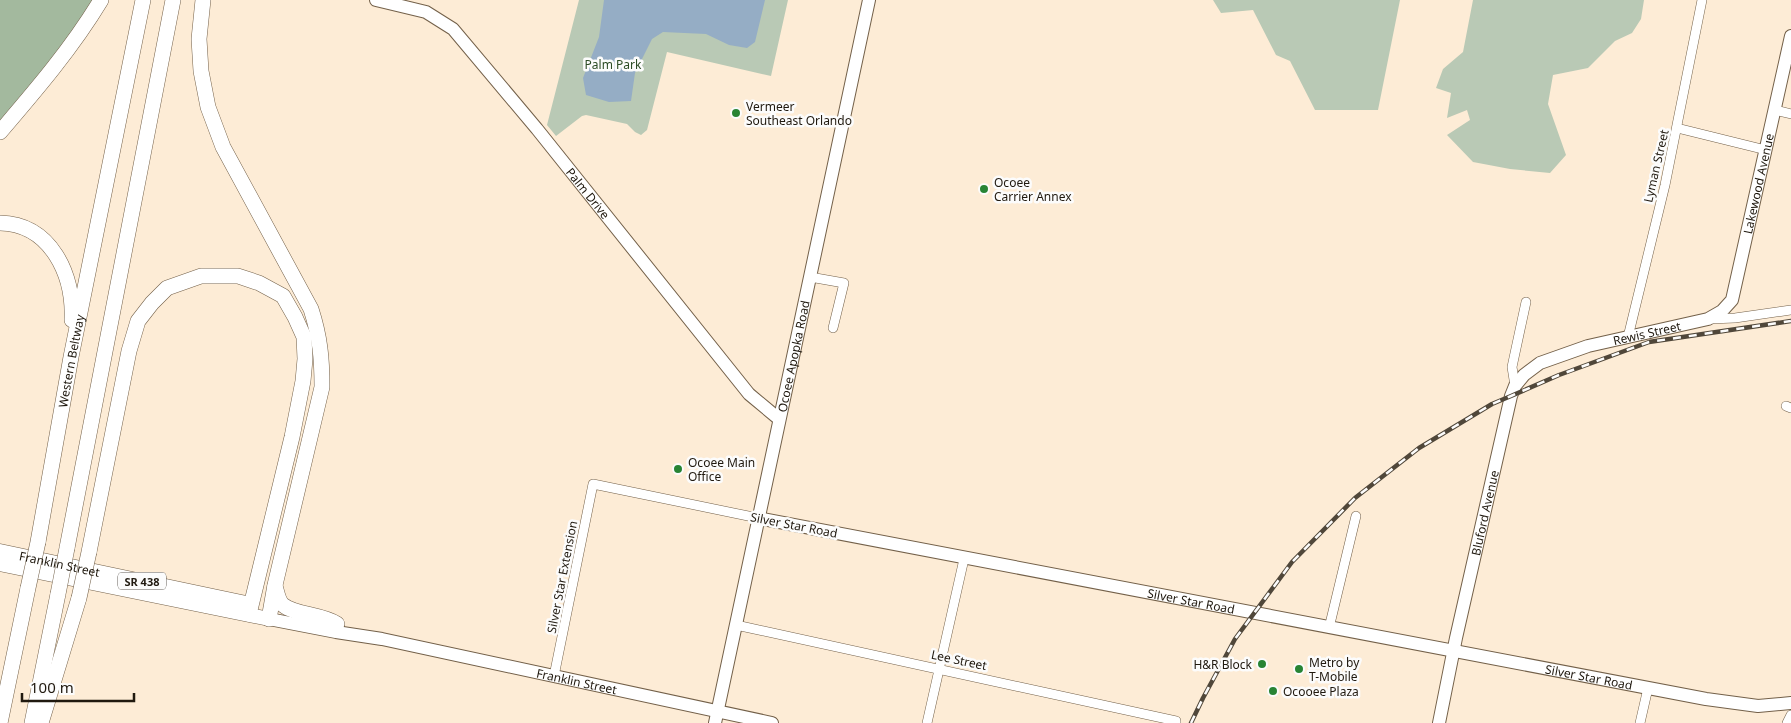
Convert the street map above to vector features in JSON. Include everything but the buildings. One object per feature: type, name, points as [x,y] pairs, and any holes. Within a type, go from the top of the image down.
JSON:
[{"type":"highway","points":[[0,132],[49,74],[84,28],[102,0]]},
{"type":"highway","name":"Western Beltway","points":[[0,723],[38,542],[71,357],[142,0]]},
{"type":"highway","points":[[32,723],[173,0]]},
{"type":"highway","points":[[203,0],[199,39],[201,71],[208,107],[223,148],[311,309],[322,359],[322,387],[275,585],[270,614]]},
{"type":"highway","points":[[0,223],[9,223],[38,234],[57,256],[67,278],[72,308],[71,357]]},
{"type":"highway","points":[[41,723],[79,598],[130,350],[138,321],[167,288],[201,276],[238,276],[259,283],[283,296],[304,337],[303,381],[292,437],[250,609]]},
{"type":"highway","points":[[275,585],[282,605],[329,619],[337,624]]},
{"type":"main road","name":"Palm Drive","points":[[376,0],[416,4],[452,29],[465,42],[749,394],[779,419]]},
{"type":"main road","name":"Ocoee Apopka Road","points":[[716,718],[869,0]]},
{"type":"main road","name":"Lakewood Avenue","points":[[1708,319],[1722,311],[1732,300],[1791,36]]},
{"type":"main road","name":"Rewis Street","points":[[1515,386],[1524,375],[1540,363],[1588,346],[1708,319]]},
{"type":"main road","name":"Bluford Avenue","points":[[1439,723],[1511,396],[1515,386]]},
{"type":"main road","name":"Silver Star Road","points":[[758,518],[1706,699],[1758,706],[1791,703]]},
{"type":"main road","name":"Franklin Street","points":[[0,551],[32,564],[250,609],[336,632],[382,639],[554,676],[716,718],[772,723]]},
{"type":"main road","name":"Franklin Street","points":[[0,564],[32,564]]},
{"type":"main road","name":"Franklin Street","points":[[270,614],[337,624],[382,639]]},
{"type":"street","name":"Lyman Street","points":[[1628,337],[1677,128],[1702,0]]},
{"type":"street","points":[[1775,110],[1791,114]]},
{"type":"street","points":[[1677,128],[1766,150]]},
{"type":"street","points":[[810,277],[844,282],[833,328]]},
{"type":"street","name":"Bluford Avenue","points":[[1515,386],[1512,367],[1526,302]]},
{"type":"street","name":"Rewis Street","points":[[1708,319],[1735,318],[1791,310]]},
{"type":"street","name":"Silver Star Road","points":[[593,484],[758,518]]},
{"type":"street","name":"Silver Star Extension","points":[[554,676],[593,484]]},
{"type":"street","points":[[1329,628],[1356,516]]},
{"type":"street","points":[[928,723],[964,558]]},
{"type":"street","name":"Lee Street","points":[[736,625],[939,668],[1176,722]]},
{"type":"street","points":[[1640,723],[1648,688]]},
{"type":"street","points":[[1787,723],[1791,715]]},
{"type":"green space","points":[[0,0],[100,0],[0,132]]},
{"type":"green space","name":"Palm Park","points":[[579,0],[788,0],[771,76],[667,52],[647,130],[641,135],[627,124],[586,115],[556,136],[547,125]]},
{"type":"green space","points":[[1213,0],[1400,0],[1378,110],[1315,110],[1290,61],[1276,55],[1253,10],[1221,13]]},
{"type":"green space","points":[[1473,0],[1644,0],[1641,19],[1632,33],[1615,41],[1588,68],[1553,75],[1548,104],[1566,155],[1550,173],[1510,169],[1473,162],[1447,135],[1470,120],[1467,110],[1447,118],[1451,93],[1436,88],[1443,69],[1463,52]]},
{"type":"water","points":[[604,0],[765,0],[755,42],[747,48],[729,45],[706,34],[663,32],[652,39],[635,73],[631,101],[609,102],[586,95],[583,78],[599,37]]},
{"type":"railway","points":[[1191,723],[1235,639],[1292,562],[1355,498],[1419,448],[1492,404],[1559,375],[1649,342],[1791,321]]},
{"type":"place","name":"Vermeer Southeast Orlando","points":[[736,113]]},
{"type":"place","name":"Ocoee Carrier Annex","points":[[984,189]]},
{"type":"place","name":"Ocoee Main Office","points":[[678,469]]},
{"type":"place","name":"H&R Block","points":[[1262,664]]},
{"type":"place","name":"Metro by T-Mobile","points":[[1299,669]]},
{"type":"place","name":"Ocooee Plaza","points":[[1273,691]]}]
